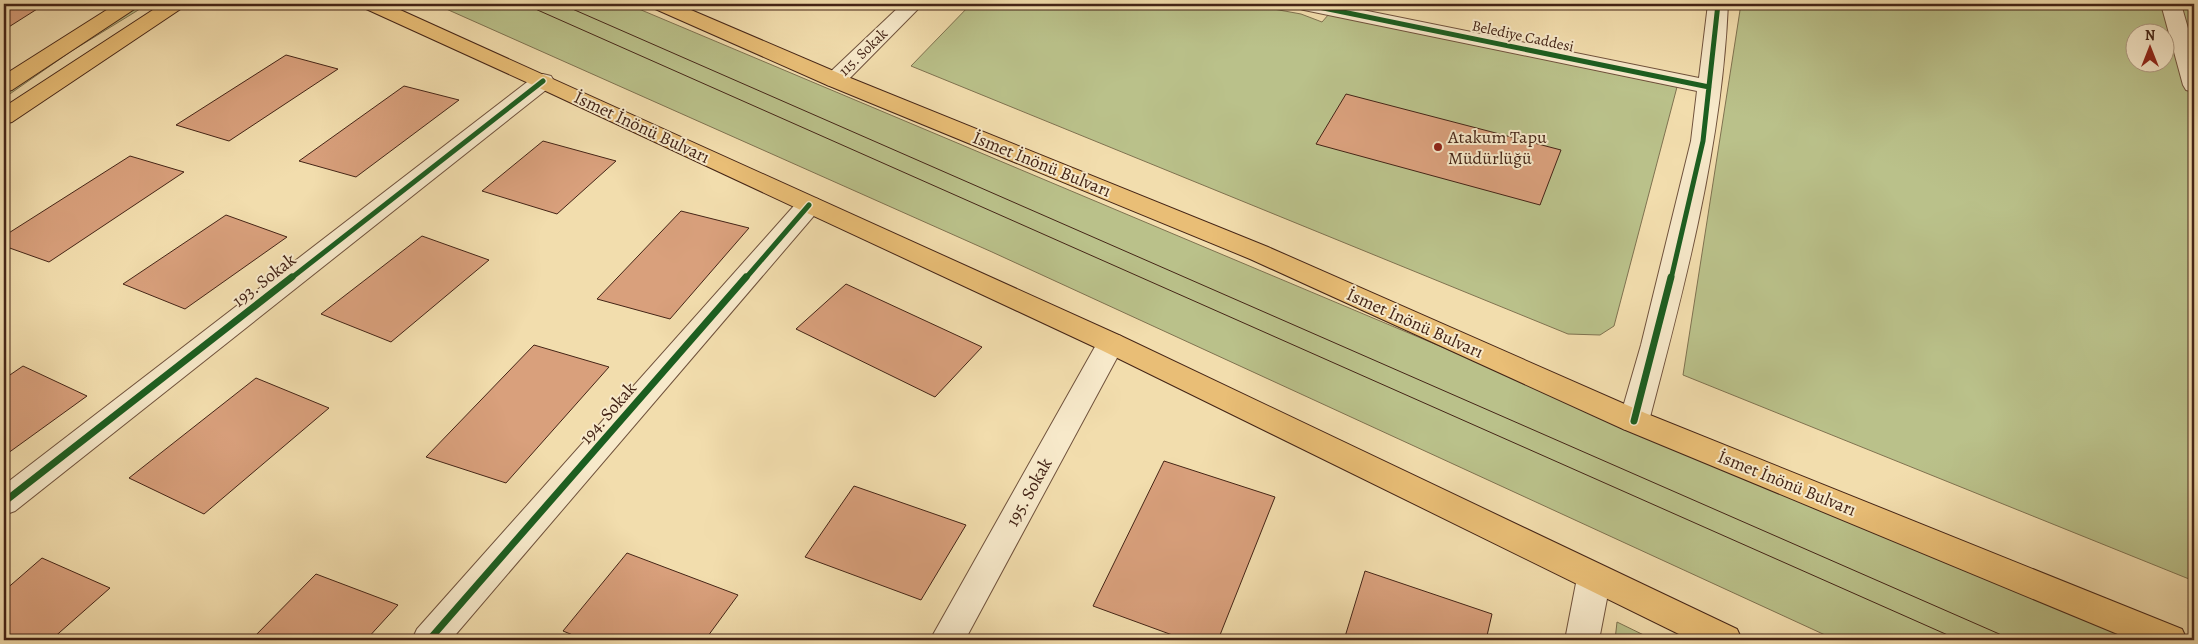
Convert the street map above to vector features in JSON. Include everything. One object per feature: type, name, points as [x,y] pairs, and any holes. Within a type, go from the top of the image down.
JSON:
[{"type":"main road","points":[[4,85],[129,4]]},
{"type":"main road","points":[[4,117],[175,4]]},
{"type":"main road","name":"İsmet İnönü Bulvarı","points":[[371,4],[543,81],[1111,343],[1725,640]]},
{"type":"main road","name":"İsmet İnönü Bulvarı","points":[[660,4],[835,80],[1259,253],[1634,421],[2170,640]]},
{"type":"street","name":"115. Sokak","points":[[835,80],[913,4]]},
{"type":"street","name":"Belediye Caddesi","points":[[1304,4],[1709,87]]},
{"type":"street","points":[[1634,421],[1655,345],[1703,141],[1718,4]]},
{"type":"street","points":[[2171,4],[2194,85]]},
{"type":"street","name":"193. Sokak","points":[[4,502],[543,81]]},
{"type":"street","name":"194. Sokak","points":[[429,640],[809,204]]},
{"type":"street","name":"195. Sokak","points":[[947,640],[1111,343]]},
{"type":"street","points":[[1582,640],[1594,578]]},
{"type":"green space","points":[[135,4],[148,4],[70,52],[4,98],[4,85]]},
{"type":"green space","points":[[435,4],[627,4],[2138,640],[1836,640],[992,252]]},
{"type":"green space","points":[[971,4],[1246,4],[1301,14],[1322,22],[1329,14],[1677,87],[1614,326],[1600,335],[1568,334],[911,66]]},
{"type":"green space","points":[[1741,4],[2194,4],[2194,581],[1683,375]]},
{"type":"green space","points":[[1617,622],[1654,640],[1615,640]]},
{"type":"building","points":[[4,4],[45,4],[4,30]]},
{"type":"building","points":[[286,55],[338,69],[229,141],[176,125]]},
{"type":"building","points":[[404,86],[459,100],[356,177],[299,161]]},
{"type":"building","name":"Atakum Tapu Müdürlüğü","points":[[1346,94],[1561,150],[1540,205],[1316,144]]},
{"type":"building","points":[[543,141],[616,161],[557,214],[482,191]]},
{"type":"building","points":[[130,156],[184,172],[49,262],[4,246],[4,236]]},
{"type":"building","points":[[681,211],[749,228],[670,319],[597,299]]},
{"type":"building","points":[[226,215],[287,237],[185,309],[123,284]]},
{"type":"building","points":[[422,236],[489,260],[391,342],[321,314]]},
{"type":"building","points":[[846,284],[982,347],[935,397],[796,329]]},
{"type":"building","points":[[534,345],[609,367],[506,483],[426,457]]},
{"type":"building","points":[[23,366],[87,396],[4,456],[4,379]]},
{"type":"building","points":[[256,378],[329,408],[204,514],[129,478]]},
{"type":"building","points":[[1164,461],[1275,497],[1218,640],[1186,640],[1093,606]]},
{"type":"building","points":[[854,486],[966,525],[921,600],[805,557]]},
{"type":"building","points":[[627,553],[738,595],[705,640],[585,640],[563,631]]},
{"type":"building","points":[[42,558],[110,588],[51,640],[4,640],[4,591]]},
{"type":"building","points":[[1365,571],[1492,614],[1486,640],[1344,640]]},
{"type":"building","points":[[316,574],[398,605],[366,640],[251,640]]},
{"type":"tram line","points":[[524,4],[1959,640]]},
{"type":"tram line","points":[[561,4],[2013,640]]},
{"type":"cycle path","points":[[1304,4],[1709,87]]},
{"type":"cycle path","points":[[1634,421],[1655,345],[1703,141],[1718,4]]},
{"type":"cycle path","points":[[4,502],[543,81]]},
{"type":"cycle path","points":[[429,640],[809,205]]},
{"type":"place","name":"Atakum Tapu Müdürlüğü","points":[[1438,147]]}]
